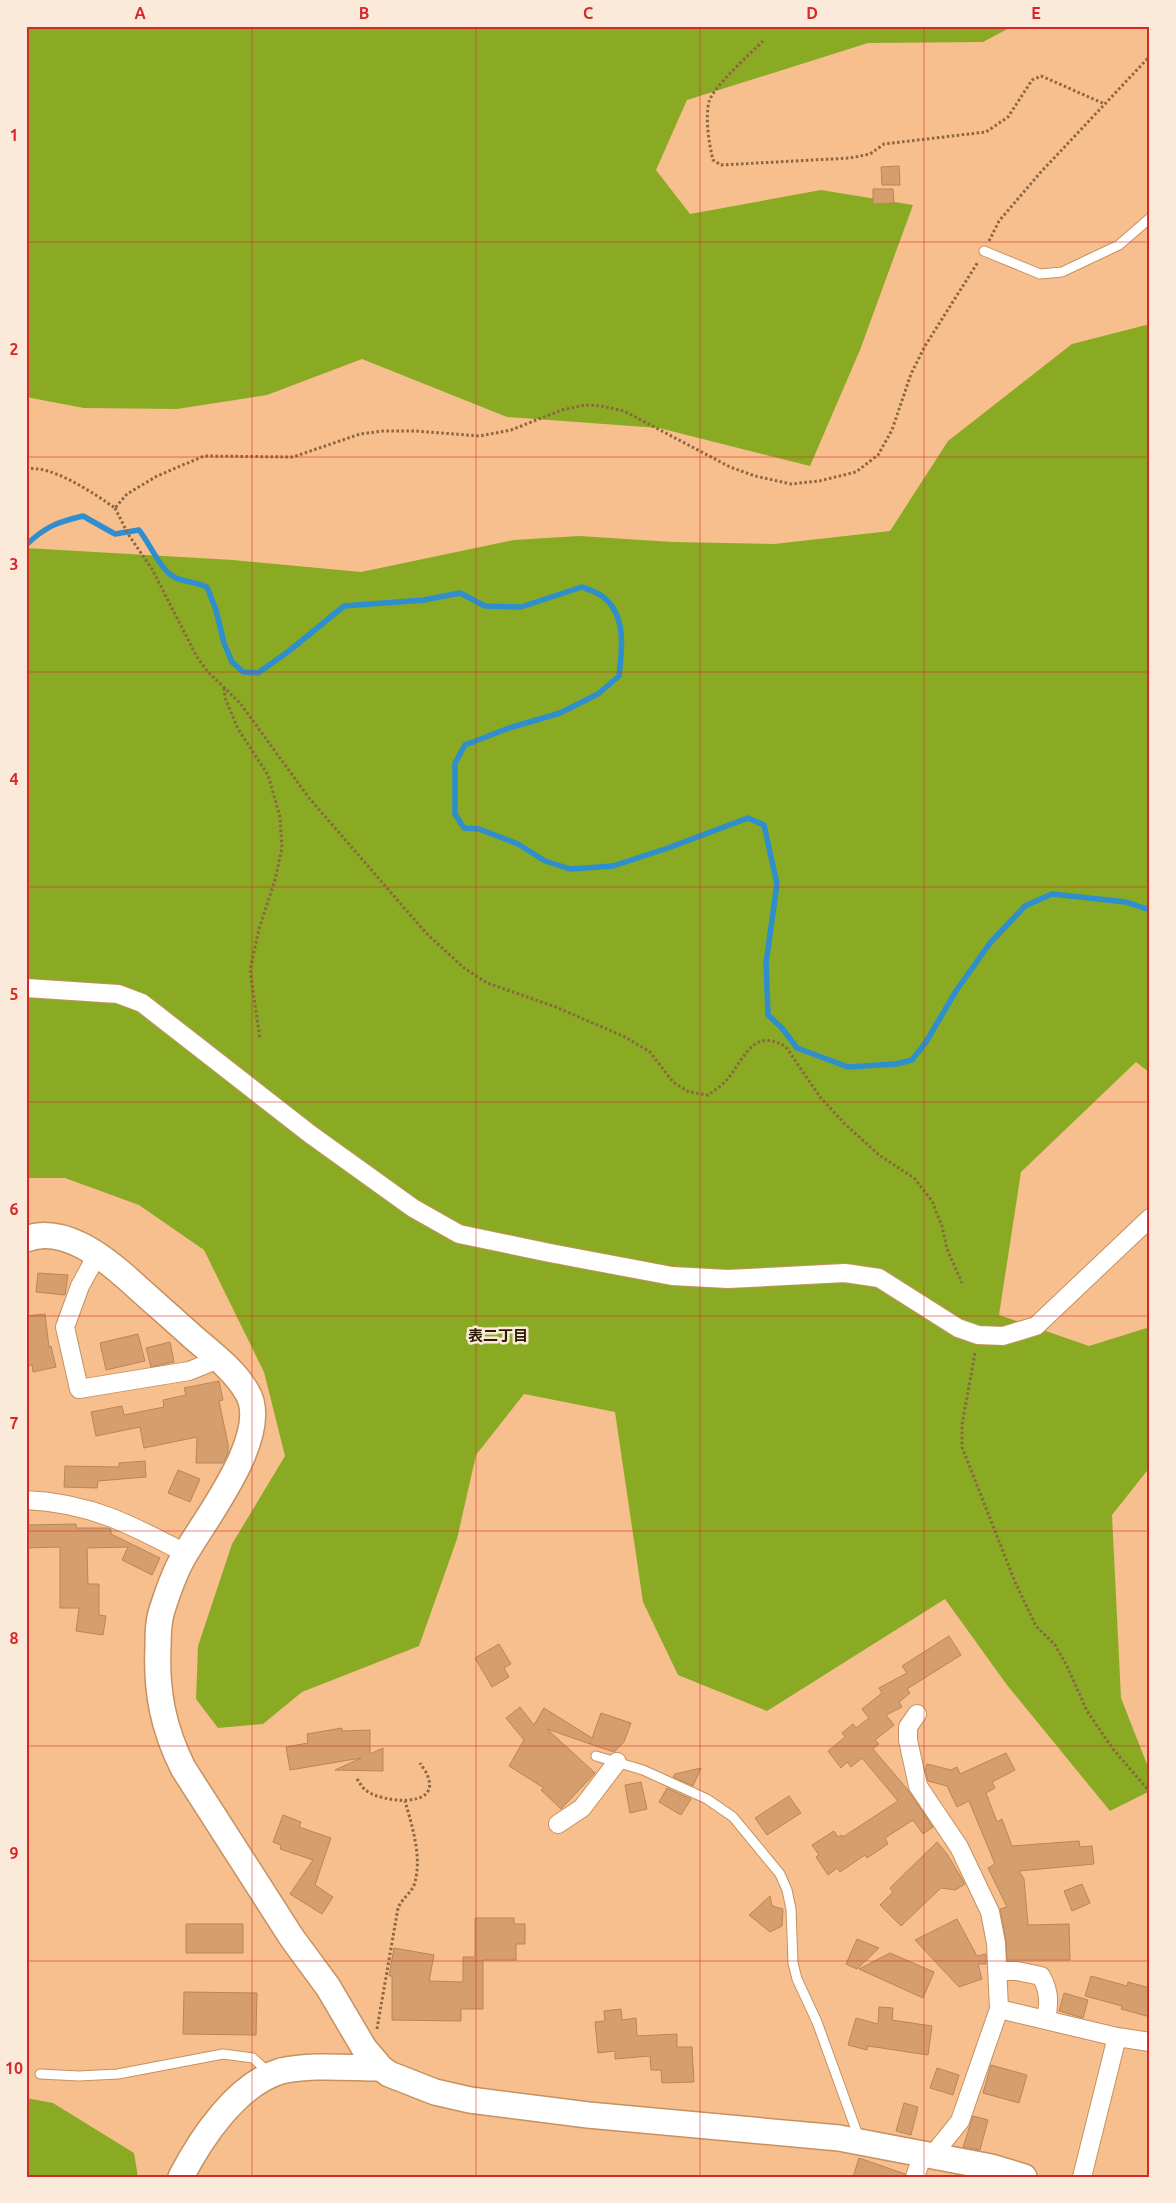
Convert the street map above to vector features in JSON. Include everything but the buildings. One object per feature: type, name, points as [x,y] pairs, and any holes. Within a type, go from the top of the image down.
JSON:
[{"type":"street","points":[[26,988],[118,994],[142,1003],[310,1134],[413,1208],[459,1234],[550,1254],[672,1276],[728,1279],[845,1273],[879,1278],[958,1328],[978,1335],[1003,1336],[1036,1326],[1150,1218]]},
{"type":"street","points":[[26,1239],[46,1235],[62,1238],[76,1243],[111,1265],[219,1360],[248,1393],[253,1408],[249,1442],[218,1502],[185,1553],[162,1610],[159,1625],[157,1680],[170,1743],[183,1768],[292,1938],[328,1987],[364,2048],[381,2068],[389,2074],[435,2092],[470,2100],[588,2115],[839,2138],[860,2142],[923,2162],[991,2167],[1024,2177]]},
{"type":"street","points":[[96,1256],[80,1286],[65,1327],[79,1389],[189,1371],[219,1360]]},
{"type":"street","points":[[26,1500],[56,1502],[106,1514],[185,1553]]},
{"type":"street","points":[[917,1714],[908,1727],[908,1740],[918,1786],[960,1847],[978,1884],[994,1929],[999,2009],[960,2121],[923,2162]]},
{"type":"street","points":[[558,1824],[582,1808],[617,1762]]},
{"type":"street","points":[[997,1971],[1017,1971],[1041,1976],[1047,1987],[1050,2000],[1046,2020]]},
{"type":"street","points":[[999,2009],[1117,2037],[1150,2042]]},
{"type":"street","points":[[1082,2177],[1117,2037]]},
{"type":"street","points":[[180,2177],[203,2140],[234,2101],[258,2082],[281,2071],[308,2068],[381,2068]]},
{"type":"lane","points":[[984,251],[1040,274],[1062,272],[1119,245],[1150,218]]},
{"type":"lane","points":[[596,1756],[652,1774],[707,1799],[733,1817],[780,1874],[787,1890],[791,1909],[793,1963],[797,1979],[817,2022],[860,2142]]},
{"type":"lane","points":[[40,2074],[79,2076],[118,2074],[224,2054],[253,2058],[272,2076]]},
{"type":"path","points":[[762,41],[721,84],[709,101],[709,142],[713,160],[722,165],[850,158],[870,154],[884,144],[986,132],[1008,117],[1032,80],[1041,76],[1105,104]]},
{"type":"path","points":[[116,508],[127,494],[157,476],[204,456],[293,457],[360,434],[383,431],[415,431],[480,436],[511,430],[562,410],[585,405],[602,406],[624,411],[730,467],[756,476],[791,484],[819,482],[856,472],[878,455],[892,430],[911,374],[925,346],[984,251],[999,221],[1040,173],[1150,56]]},
{"type":"path","points":[[26,469],[46,470],[71,480],[116,508],[128,534],[152,569],[197,657],[208,672],[240,703],[316,805],[426,934],[464,968],[487,983],[556,1007],[625,1037],[650,1052],[673,1082],[689,1092],[708,1095],[729,1077],[750,1048],[759,1042],[768,1040],[778,1042],[786,1047],[820,1097],[844,1123],[879,1155],[914,1178],[932,1201],[942,1226],[946,1249],[962,1283]]},
{"type":"path","points":[[224,687],[225,698],[238,728],[268,776],[280,817],[280,856],[276,880],[259,929],[250,970],[260,1039]]},
{"type":"path","points":[[978,1335],[962,1426],[962,1447],[968,1464],[1015,1582],[1036,1626],[1055,1645],[1067,1666],[1087,1711],[1114,1749],[1150,1792]]},
{"type":"path","points":[[357,1779],[364,1790],[373,1795],[414,1801],[424,1794],[429,1787],[428,1777],[420,1763]]},
{"type":"path","points":[[364,2048],[377,2029],[398,1908],[401,1900],[415,1885],[416,1844],[405,1801]]},
{"type":"green space","points":[[26,26],[1013,26],[983,42],[868,43],[687,100],[656,170],[690,214],[821,190],[913,205],[860,350],[810,466],[659,428],[507,417],[362,359],[267,395],[177,409],[84,408],[26,397]]},
{"type":"green space","points":[[1150,324],[1150,1073],[1136,1062],[1021,1172],[999,1315],[1089,1346],[1150,1327],[1150,1467],[1112,1515],[1121,1698],[1150,1772],[1150,1791],[1110,1811],[1007,1685],[945,1599],[767,1711],[678,1675],[643,1602],[615,1412],[524,1394],[476,1455],[457,1539],[419,1646],[302,1692],[263,1724],[218,1728],[196,1699],[198,1646],[232,1544],[285,1456],[264,1372],[204,1250],[139,1205],[65,1178],[26,1178],[26,548],[233,560],[361,572],[514,540],[579,536],[673,542],[774,544],[890,531],[948,441],[1072,344]]},
{"type":"green space","points":[[26,2098],[53,2103],[134,2153],[138,2177],[26,2177]]},
{"type":"waterway","points":[[26,545],[40,533],[53,526],[66,520],[83,516],[115,534],[139,530],[161,564],[171,575],[207,587],[216,610],[224,643],[232,662],[243,672],[258,673],[289,651],[344,606],[424,600],[460,593],[485,606],[521,607],[582,587],[599,594],[611,604],[619,623],[622,644],[619,676],[598,694],[560,713],[509,728],[465,745],[455,763],[455,814],[464,828],[479,829],[518,844],[545,861],[570,869],[613,866],[748,818],[764,825],[777,884],[766,963],[768,1015],[782,1028],[797,1048],[848,1067],[896,1064],[912,1060],[926,1042],[956,991],[990,943],[1025,906],[1052,894],[1126,902],[1150,910]]},
{"type":"district","name":"表二丁目","points":[[498,1336]]}]
